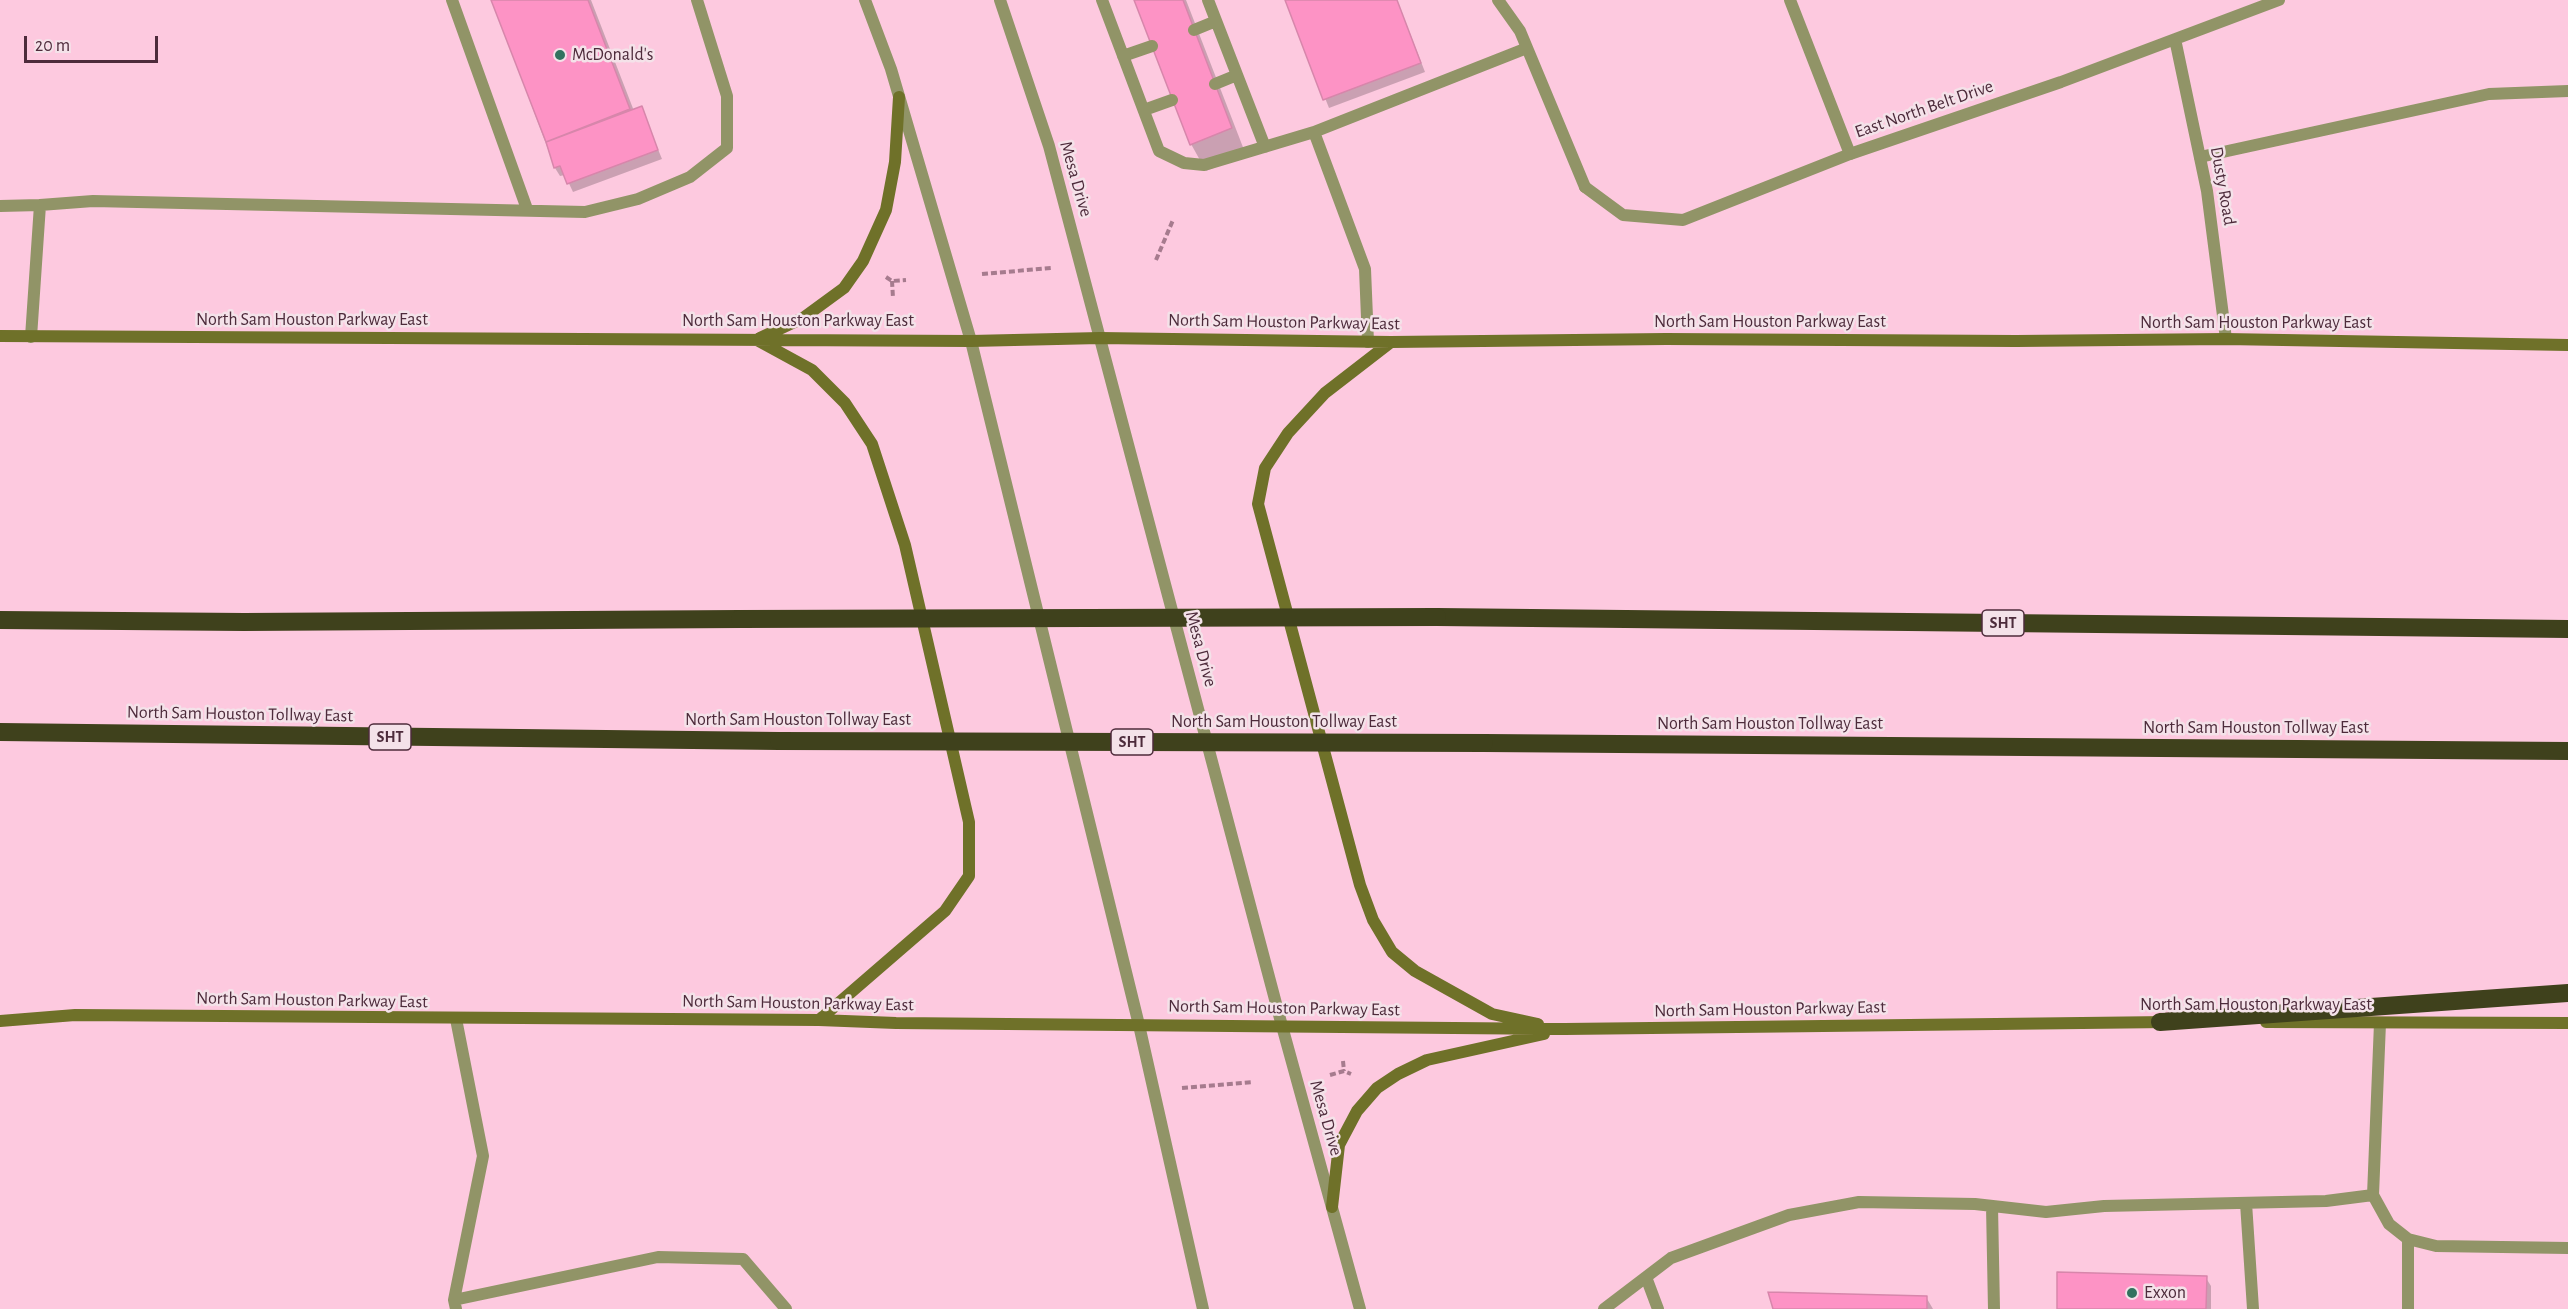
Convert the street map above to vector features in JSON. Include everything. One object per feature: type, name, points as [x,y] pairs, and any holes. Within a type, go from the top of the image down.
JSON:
[{"type":"highway","name":"SHT","points":[[0,620],[256,622],[1437,617],[2568,629]]},
{"type":"highway","name":"North Sam Houston Tollway East","points":[[0,732],[780,741],[1484,743],[2568,751]]},
{"type":"highway","points":[[2160,1022],[2568,993]]},
{"type":"main road","points":[[756,339],[803,318],[844,288],[863,261],[886,210],[895,162],[899,97]]},
{"type":"main road","name":"North Sam Houston Parkway East","points":[[0,336],[971,341],[1100,338],[1368,342],[1666,339],[1993,341],[2226,339],[2568,345]]},
{"type":"main road","points":[[756,339],[812,370],[845,403],[872,444],[905,545],[969,822],[969,876],[945,911],[819,1020]]},
{"type":"main road","points":[[1391,342],[1325,393],[1288,433],[1265,468],[1258,504],[1360,885],[1373,920],[1392,952],[1415,971],[1492,1014],[1565,1029]]},
{"type":"main road","name":"North Sam Houston Parkway East","points":[[0,1021],[75,1015],[819,1020],[1565,1029],[2160,1022],[2568,1023]]},
{"type":"main road","points":[[1332,1207],[1339,1145],[1357,1110],[1377,1088],[1398,1074],[1427,1060],[1565,1029]]},
{"type":"street","points":[[452,0],[527,209]]},
{"type":"street","points":[[0,206],[93,201],[585,212],[638,199],[690,177],[727,148],[727,96],[697,0]]},
{"type":"street","points":[[866,0],[899,97],[971,341],[1138,1025],[1203,1309]]},
{"type":"street","name":"Mesa Drive","points":[[1000,0],[1049,146],[1282,1026],[1360,1309]]},
{"type":"street","points":[[1102,0],[1159,151],[1184,163],[1204,165],[1314,132],[1527,48],[1520,31],[1498,0]]},
{"type":"street","points":[[1208,0],[1265,147]]},
{"type":"street","points":[[1790,0],[1850,154]]},
{"type":"street","name":"East North Belt Drive","points":[[1527,48],[1585,187],[1623,215],[1683,220],[1850,154],[2061,82],[2278,0]]},
{"type":"street","points":[[1194,30],[1216,21]]},
{"type":"street","name":"Dusty Road","points":[[2175,39],[2207,191],[2226,339]]},
{"type":"street","points":[[1123,56],[1152,46]]},
{"type":"street","points":[[1215,84],[1238,75]]},
{"type":"street","points":[[2200,157],[2489,94],[2568,91]]},
{"type":"street","points":[[1144,110],[1172,100]]},
{"type":"street","points":[[1314,132],[1365,269],[1368,342]]},
{"type":"street","points":[[31,336],[40,205]]},
{"type":"street","points":[[456,1019],[483,1156],[455,1305],[658,1257],[743,1259],[786,1309]]},
{"type":"street","points":[[2380,1023],[2373,1195],[2389,1224],[2408,1239],[2436,1246],[2568,1248]]},
{"type":"street","points":[[1604,1309],[1671,1258],[1789,1215],[1858,1202],[1992,1206],[2046,1212],[2104,1206],[2326,1202],[2373,1195]]},
{"type":"street","points":[[2246,1203],[2253,1309]]},
{"type":"street","points":[[1992,1206],[1994,1309]]},
{"type":"street","points":[[2408,1239],[2408,1309]]},
{"type":"street","points":[[1646,1277],[1658,1309]]},
{"type":"path","points":[[1156,260],[1173,220]]},
{"type":"path","points":[[982,274],[1058,268]]},
{"type":"path","points":[[893,298],[892,281],[906,280]]},
{"type":"path","points":[[1330,1075],[1344,1071],[1343,1061]]},
{"type":"path","points":[[1181,1088],[1253,1082]]},
{"type":"building","name":"McDonald's","points":[[491,0],[588,0],[630,109],[546,142]]},
{"type":"building","points":[[1134,0],[1183,0],[1232,128],[1190,145]]},
{"type":"building","points":[[1285,0],[1397,0],[1421,63],[1323,100]]},
{"type":"building","points":[[642,106],[658,150],[567,184],[560,166],[554,168],[546,142]]},
{"type":"building","name":"Exxon","points":[[2057,1272],[2207,1276],[2206,1309],[2057,1309]]},
{"type":"building","points":[[1768,1292],[1927,1296],[1927,1309],[1773,1309]]},
{"type":"place","name":"McDonald's","points":[[560,55]]},
{"type":"place","name":"Exxon","points":[[2132,1293]]}]
